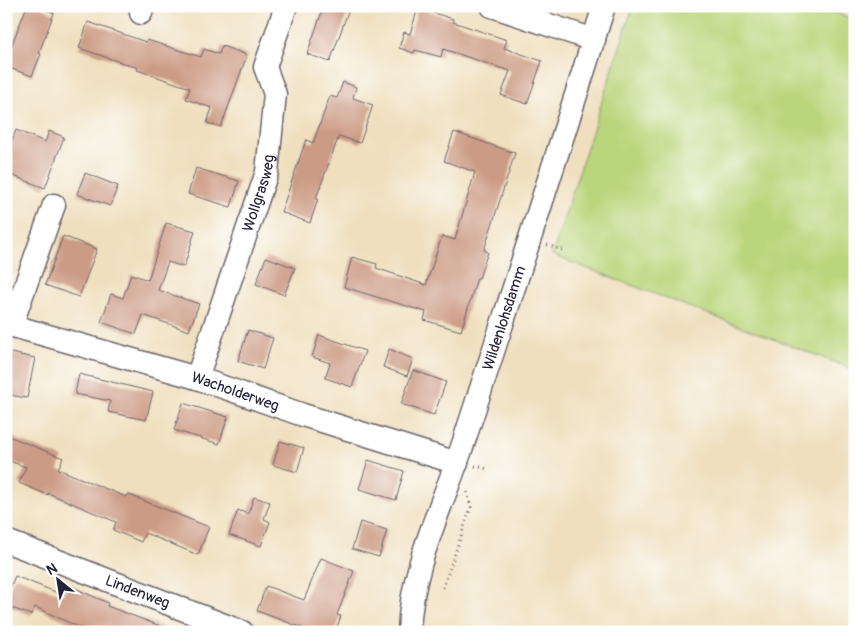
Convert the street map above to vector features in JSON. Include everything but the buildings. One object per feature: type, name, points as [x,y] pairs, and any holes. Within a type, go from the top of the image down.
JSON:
[{"type":"street","name":"Wollgrasweg","points":[[197,378],[267,172],[275,94],[265,67],[286,6]]},
{"type":"street","points":[[492,6],[594,40]]},
{"type":"street","name":"Wildenlohsdamm","points":[[409,632],[414,591],[420,563],[454,471],[604,6]]},
{"type":"street","name":"Wacholderweg","points":[[54,205],[9,325],[197,378],[454,471]]},
{"type":"street","name":"Lindenweg","points":[[6,541],[242,632]]},
{"type":"path","points":[[443,588],[471,507],[466,490],[454,471]]},
{"type":"green space","points":[[633,6],[818,6],[855,20],[855,370],[552,255]]}]
